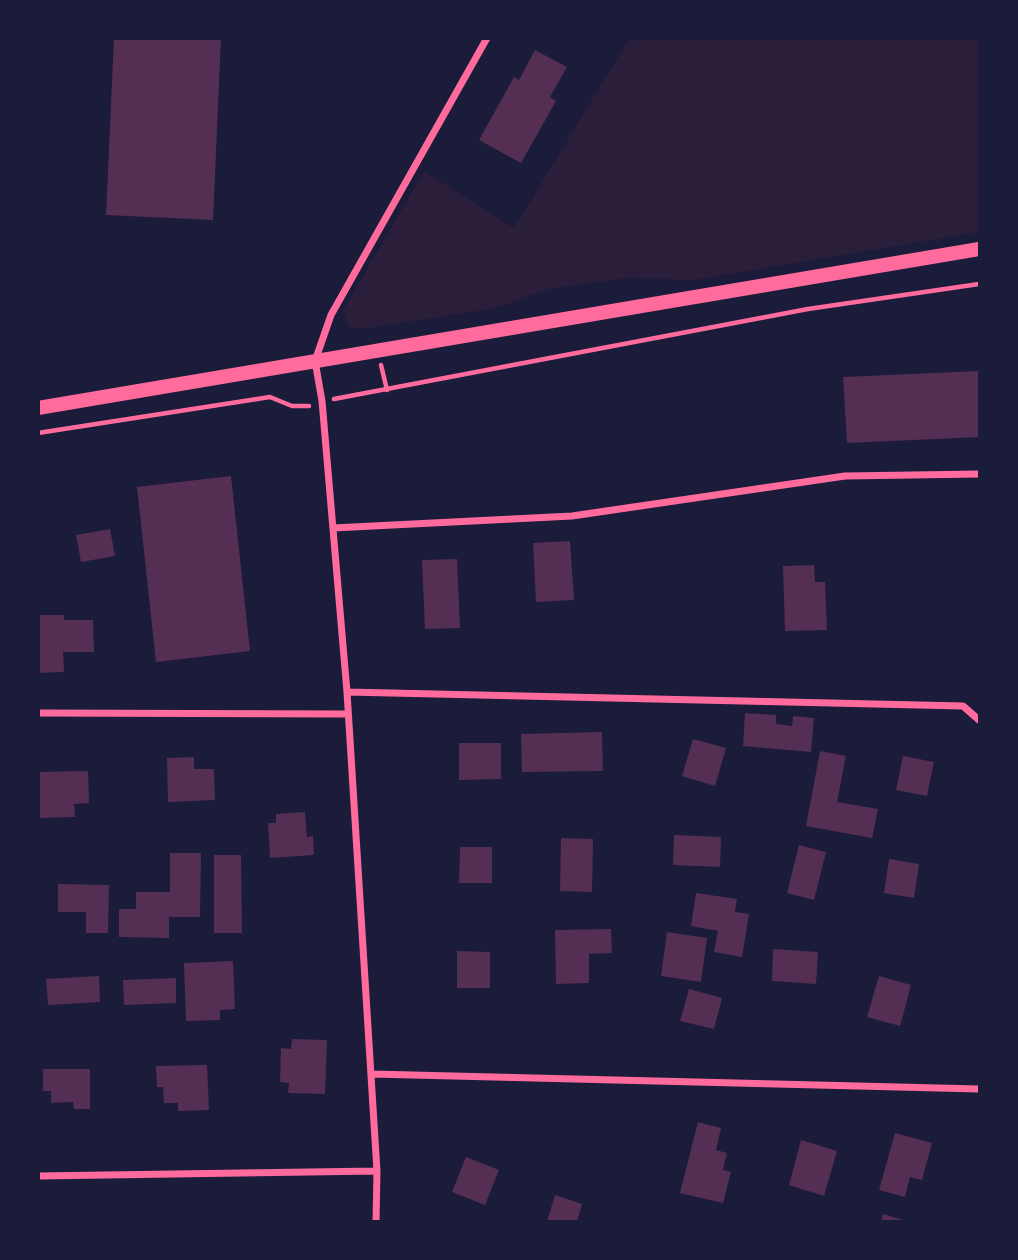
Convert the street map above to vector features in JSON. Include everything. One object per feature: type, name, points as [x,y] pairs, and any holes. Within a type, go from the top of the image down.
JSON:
[{"type":"main road","points":[[38,408],[979,249]]},
{"type":"street","points":[[376,1222],[377,1171],[372,1074],[346,692],[322,401],[315,361],[331,315],[487,38]]},
{"type":"street","points":[[332,528],[572,516],[845,476],[979,474]]},
{"type":"street","points":[[346,692],[963,706],[979,720]]},
{"type":"street","points":[[38,713],[347,714]]},
{"type":"street","points":[[372,1074],[979,1089]]},
{"type":"street","points":[[38,1176],[377,1171]]},
{"type":"path","points":[[38,433],[270,397],[303,408],[322,401],[808,309],[979,284]]},
{"type":"shaded area","points":[[629,39],[979,39],[979,232],[693,280],[628,278],[547,289],[496,308],[362,329],[349,327],[343,311],[424,171],[514,228]]},
{"type":"building","points":[[114,38],[221,38],[213,220],[106,215]]},
{"type":"building","points":[[535,50],[567,67],[550,97],[556,101],[521,163],[479,140],[514,77],[519,80]]},
{"type":"building","points":[[979,371],[979,437],[847,443],[843,377]]},
{"type":"building","points":[[231,476],[250,651],[156,662],[137,487]]},
{"type":"building","points":[[110,529],[115,556],[81,562],[76,535]]},
{"type":"building","points":[[570,541],[574,600],[536,602],[533,543]]},
{"type":"building","points":[[457,559],[460,628],[425,629],[422,560]]},
{"type":"building","points":[[814,565],[815,582],[825,582],[827,630],[785,631],[783,566]]},
{"type":"building","points":[[38,615],[64,615],[64,620],[93,620],[94,652],[63,652],[64,672],[38,673]]},
{"type":"building","points":[[745,713],[776,715],[776,724],[792,726],[793,716],[814,718],[811,752],[743,746]]},
{"type":"building","points":[[602,732],[603,771],[522,772],[521,734]]},
{"type":"building","points":[[693,739],[726,748],[715,786],[682,776]]},
{"type":"building","points":[[459,743],[501,743],[501,779],[459,780]]},
{"type":"building","points":[[820,751],[846,756],[837,802],[878,809],[872,838],[806,826]]},
{"type":"building","points":[[903,756],[934,762],[927,796],[896,790]]},
{"type":"building","points":[[194,757],[194,769],[214,769],[215,800],[168,802],[167,758]]},
{"type":"building","points":[[88,771],[89,803],[74,804],[75,817],[38,818],[38,772]]},
{"type":"building","points":[[305,812],[307,837],[313,836],[314,855],[270,858],[268,823],[276,823],[276,814]]},
{"type":"building","points":[[674,835],[721,837],[720,867],[673,865]]},
{"type":"building","points":[[561,838],[593,839],[592,892],[560,891]]},
{"type":"building","points":[[799,845],[826,852],[814,900],[787,893]]},
{"type":"building","points":[[460,847],[492,847],[492,883],[459,883]]},
{"type":"building","points":[[170,853],[201,853],[200,917],[169,917],[169,938],[119,937],[119,909],[136,909],[136,892],[170,892]]},
{"type":"building","points":[[214,855],[241,855],[242,933],[214,933]]},
{"type":"building","points":[[889,859],[919,864],[914,898],[884,893]]},
{"type":"building","points":[[58,884],[109,885],[108,933],[86,933],[86,912],[58,912]]},
{"type":"building","points":[[696,893],[737,899],[735,912],[749,914],[742,957],[714,952],[718,931],[691,926]]},
{"type":"building","points":[[611,929],[612,953],[589,954],[589,983],[556,984],[555,930]]},
{"type":"building","points":[[667,932],[707,938],[701,982],[661,976]]},
{"type":"building","points":[[773,949],[818,952],[816,984],[772,981]]},
{"type":"building","points":[[457,951],[490,952],[490,988],[457,988]]},
{"type":"building","points":[[233,961],[235,1009],[220,1010],[220,1020],[186,1021],[184,963]]},
{"type":"building","points":[[99,976],[100,1002],[48,1005],[46,979]]},
{"type":"building","points":[[879,976],[911,985],[900,1026],[867,1017]]},
{"type":"building","points":[[176,978],[176,1003],[124,1005],[123,980]]},
{"type":"building","points":[[689,989],[722,998],[714,1029],[680,1021]]},
{"type":"building","points":[[292,1039],[327,1040],[325,1094],[288,1093],[289,1083],[280,1082],[281,1048],[291,1049]]},
{"type":"building","points":[[207,1065],[209,1110],[178,1111],[178,1103],[164,1103],[163,1087],[157,1087],[156,1066]]},
{"type":"building","points":[[43,1069],[90,1069],[90,1109],[74,1109],[73,1102],[51,1103],[51,1091],[43,1091]]},
{"type":"building","points":[[698,1122],[721,1128],[716,1150],[727,1153],[723,1170],[731,1172],[723,1203],[680,1193]]},
{"type":"building","points":[[895,1133],[932,1143],[922,1180],[910,1177],[905,1197],[879,1190]]},
{"type":"building","points":[[801,1140],[837,1151],[824,1196],[789,1185]]},
{"type":"building","points":[[466,1157],[499,1170],[485,1205],[452,1192]]},
{"type":"building","points":[[555,1195],[582,1204],[577,1222],[547,1222]]},
{"type":"building","points":[[883,1214],[907,1221],[907,1222],[881,1222]]}]
